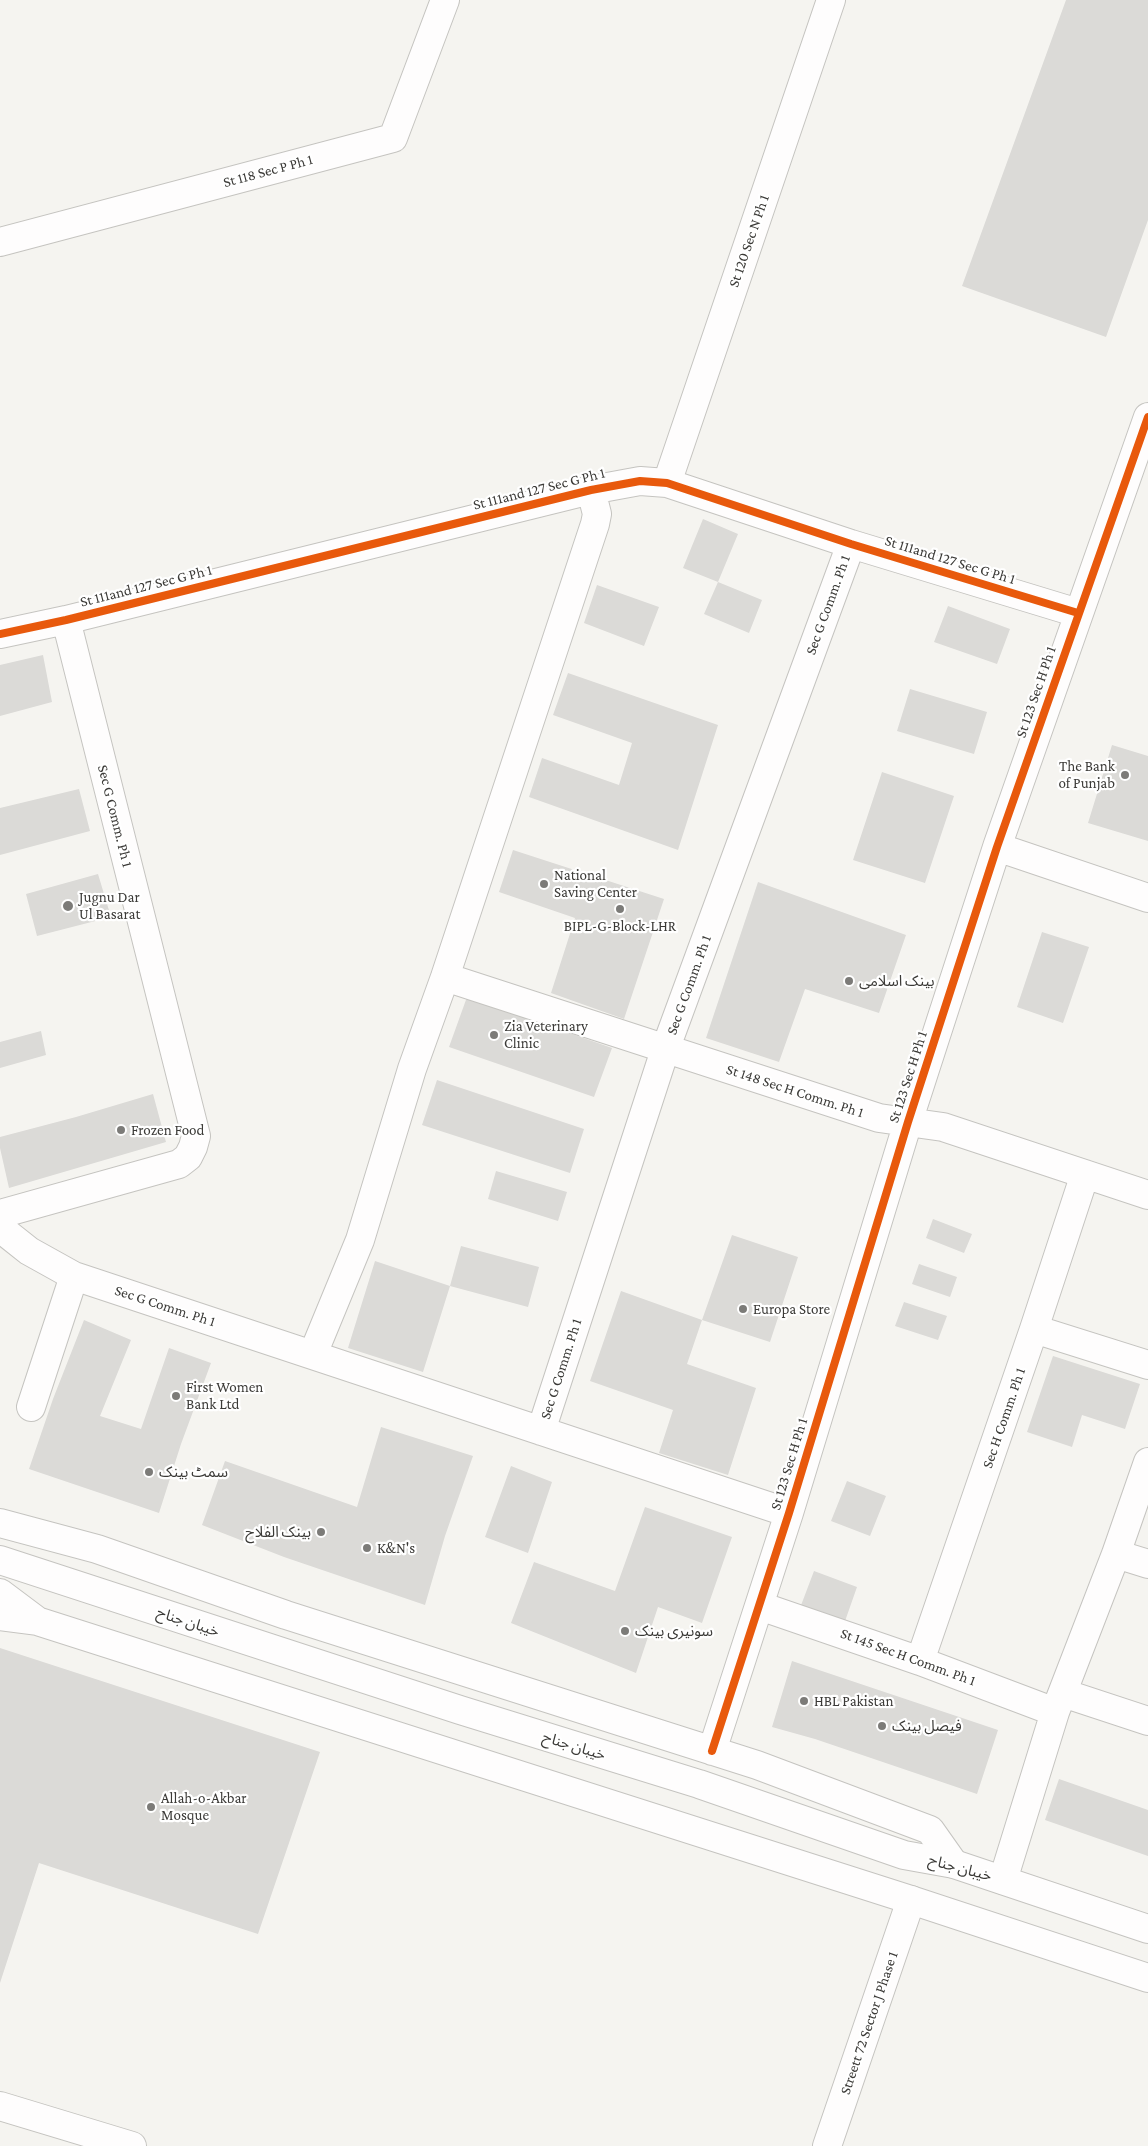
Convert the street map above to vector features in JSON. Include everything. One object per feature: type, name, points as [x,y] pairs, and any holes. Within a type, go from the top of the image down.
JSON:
[{"type":"street","name":"St 118 Sec P Ph 1","points":[[0,242],[393,138],[444,0]]},
{"type":"street","name":"St 120 Sec N Ph 1","points":[[667,483],[831,0]]},
{"type":"street","name":"St 123 Sec H Ph 1","points":[[712,1751],[789,1513],[908,1122],[997,847],[1148,417]]},
{"type":"street","name":"St 111and 127 Sec G Ph 1","points":[[0,634],[66,620],[591,490],[640,481],[667,483],[851,544],[1078,613]]},
{"type":"street","points":[[313,1354],[360,1240],[412,1069],[445,977],[595,524],[597,514],[591,490]]},
{"type":"street","name":"Sec G Comm. Ph 1","points":[[541,1431],[665,1050],[851,544]]},
{"type":"street","name":"Sec G Comm. Ph 1","points":[[0,1214],[179,1164],[188,1156],[196,1136],[66,620]]},
{"type":"street","points":[[997,847],[1148,898]]},
{"type":"street","name":"St 148 Sec H Comm. Ph 1","points":[[445,977],[879,1118],[943,1127],[1148,1195]]},
{"type":"street","name":"Sec H Comm. Ph 1","points":[[920,1660],[1085,1174]]},
{"type":"street","name":"Sec G Comm. Ph 1","points":[[0,1228],[29,1251],[74,1276],[789,1513]]},
{"type":"street","points":[[31,1407],[74,1276]]},
{"type":"street","points":[[1034,1328],[1148,1365]]},
{"type":"street","points":[[1003,1880],[1059,1702],[1116,1554],[1148,1462]]},
{"type":"street","points":[[0,1523],[98,1549],[286,1615],[757,1765],[930,1830],[954,1864]]},
{"type":"street","points":[[1116,1554],[1148,1564]]},
{"type":"street","name":"خیبان جناح","points":[[0,1560],[451,1707],[699,1784],[904,1855],[954,1864],[1148,1930]]},
{"type":"street","points":[[0,1593],[37,1621]]},
{"type":"street","name":"St 145 Sec H Comm. Ph 1","points":[[760,1606],[920,1660],[1059,1702],[1148,1721]]},
{"type":"street","points":[[0,1616],[37,1621],[911,1900],[1148,1978]]},
{"type":"street","name":"Streett 72 Sector J Phase 1","points":[[827,2146],[911,1900]]},
{"type":"street","points":[[0,2106],[132,2146]]},
{"type":"building","points":[[1066,0],[1148,0],[1148,220],[1106,337],[962,286]]},
{"type":"building","points":[[703,519],[738,534],[718,582],[683,568]]},
{"type":"building","points":[[718,582],[762,600],[749,633],[704,614]]},
{"type":"building","points":[[597,585],[659,607],[644,646],[584,623]]},
{"type":"building","points":[[948,606],[1010,629],[997,664],[934,642]]},
{"type":"building","points":[[43,655],[52,702],[0,716],[0,665]]},
{"type":"building","points":[[568,673],[718,725],[678,850],[529,797],[542,758],[619,785],[632,743],[553,715]]},
{"type":"building","points":[[910,689],[987,712],[974,754],[897,731]]},
{"type":"building","name":"The Bank of Punjab","points":[[1112,745],[1148,756],[1148,841],[1088,823]]},
{"type":"building","points":[[882,772],[954,796],[925,883],[853,860]]},
{"type":"building","points":[[79,789],[90,831],[0,855],[0,808]]},
{"type":"building","points":[[513,850],[664,899],[624,1019],[551,993],[575,918],[499,892]]},
{"type":"building","name":"Jugnu Dar Ul Basarat","points":[[98,874],[111,917],[37,936],[26,894]]},
{"type":"building","points":[[758,882],[906,935],[879,1013],[805,989],[779,1062],[706,1038]]},
{"type":"building","points":[[1042,932],[1089,947],[1063,1023],[1017,1007]]},
{"type":"building","points":[[467,997],[612,1048],[594,1097],[449,1047]]},
{"type":"building","points":[[41,1031],[46,1055],[0,1068],[0,1042]]},
{"type":"building","points":[[437,1080],[584,1129],[570,1173],[422,1125]]},
{"type":"building","points":[[153,1094],[166,1142],[9,1188],[0,1148],[0,1137]]},
{"type":"building","points":[[496,1171],[567,1192],[558,1221],[488,1199]]},
{"type":"building","points":[[933,1219],[972,1234],[964,1253],[926,1238]]},
{"type":"building","points":[[732,1235],[798,1257],[770,1342],[702,1320]]},
{"type":"building","points":[[461,1246],[539,1267],[528,1307],[450,1286]]},
{"type":"building","points":[[375,1261],[450,1286],[423,1372],[348,1348]]},
{"type":"building","points":[[919,1264],[957,1277],[950,1297],[912,1284]]},
{"type":"building","points":[[621,1291],[702,1320],[687,1364],[756,1388],[728,1475],[659,1453],[673,1410],[590,1381]]},
{"type":"building","points":[[904,1302],[947,1316],[938,1340],[895,1326]]},
{"type":"building","points":[[84,1320],[131,1340],[100,1416],[141,1429],[169,1348],[211,1363],[181,1444],[159,1513],[29,1469],[53,1399]]},
{"type":"building","points":[[1053,1356],[1140,1384],[1125,1429],[1082,1415],[1072,1447],[1027,1432]]},
{"type":"building","points":[[381,1427],[473,1456],[445,1536],[425,1605],[284,1557],[202,1525],[225,1461],[357,1507]]},
{"type":"building","points":[[511,1466],[552,1482],[528,1553],[485,1537]]},
{"type":"building","points":[[847,1481],[886,1496],[870,1536],[831,1521]]},
{"type":"building","points":[[645,1507],[732,1537],[702,1623],[658,1607],[636,1673],[511,1623],[534,1562],[615,1591]]},
{"type":"building","points":[[814,1571],[857,1587],[844,1624],[800,1608]]},
{"type":"building","name":"Allah-o-Akbar Mosque","points":[[0,1648],[320,1752],[258,1934],[39,1863],[0,1983]]},
{"type":"building","points":[[792,1661],[998,1730],[977,1794],[815,1739],[772,1727]]},
{"type":"building","points":[[1059,1779],[1148,1810],[1148,1856],[1045,1820]]},
{"type":"cycle path","points":[[712,1751],[789,1513],[908,1122],[997,847],[1148,417]]},
{"type":"cycle path","points":[[0,634],[66,620],[591,490],[640,481],[667,483],[851,544],[1078,613]]},
{"type":"place","name":"The Bank of Punjab","points":[[1125,775]]},
{"type":"place","name":"National Saving Center","points":[[544,884]]},
{"type":"place","name":"Jugnu Dar Ul Basarat","points":[[68,906]]},
{"type":"place","name":"BIPL-G-Block-LHR","points":[[620,909]]},
{"type":"place","name":"بینک اسلامی","points":[[849,981]]},
{"type":"place","name":"Zia Veterinary Clinic","points":[[494,1035]]},
{"type":"place","name":"Frozen Food","points":[[121,1130]]},
{"type":"place","name":"Europa Store","points":[[743,1309]]},
{"type":"place","name":"First Women Bank Ltd","points":[[176,1396]]},
{"type":"place","name":"سمٹ بینک","points":[[149,1472]]},
{"type":"place","name":"بینک الفلاح","points":[[321,1532]]},
{"type":"place","name":"K&N's","points":[[367,1548]]},
{"type":"place","name":"سونیری بینک","points":[[625,1631]]},
{"type":"place","name":"HBL Pakistan","points":[[804,1701]]},
{"type":"place","name":"فیصل بینک","points":[[882,1726]]},
{"type":"place","name":"Allah-o-Akbar Mosque","points":[[151,1807]]}]
